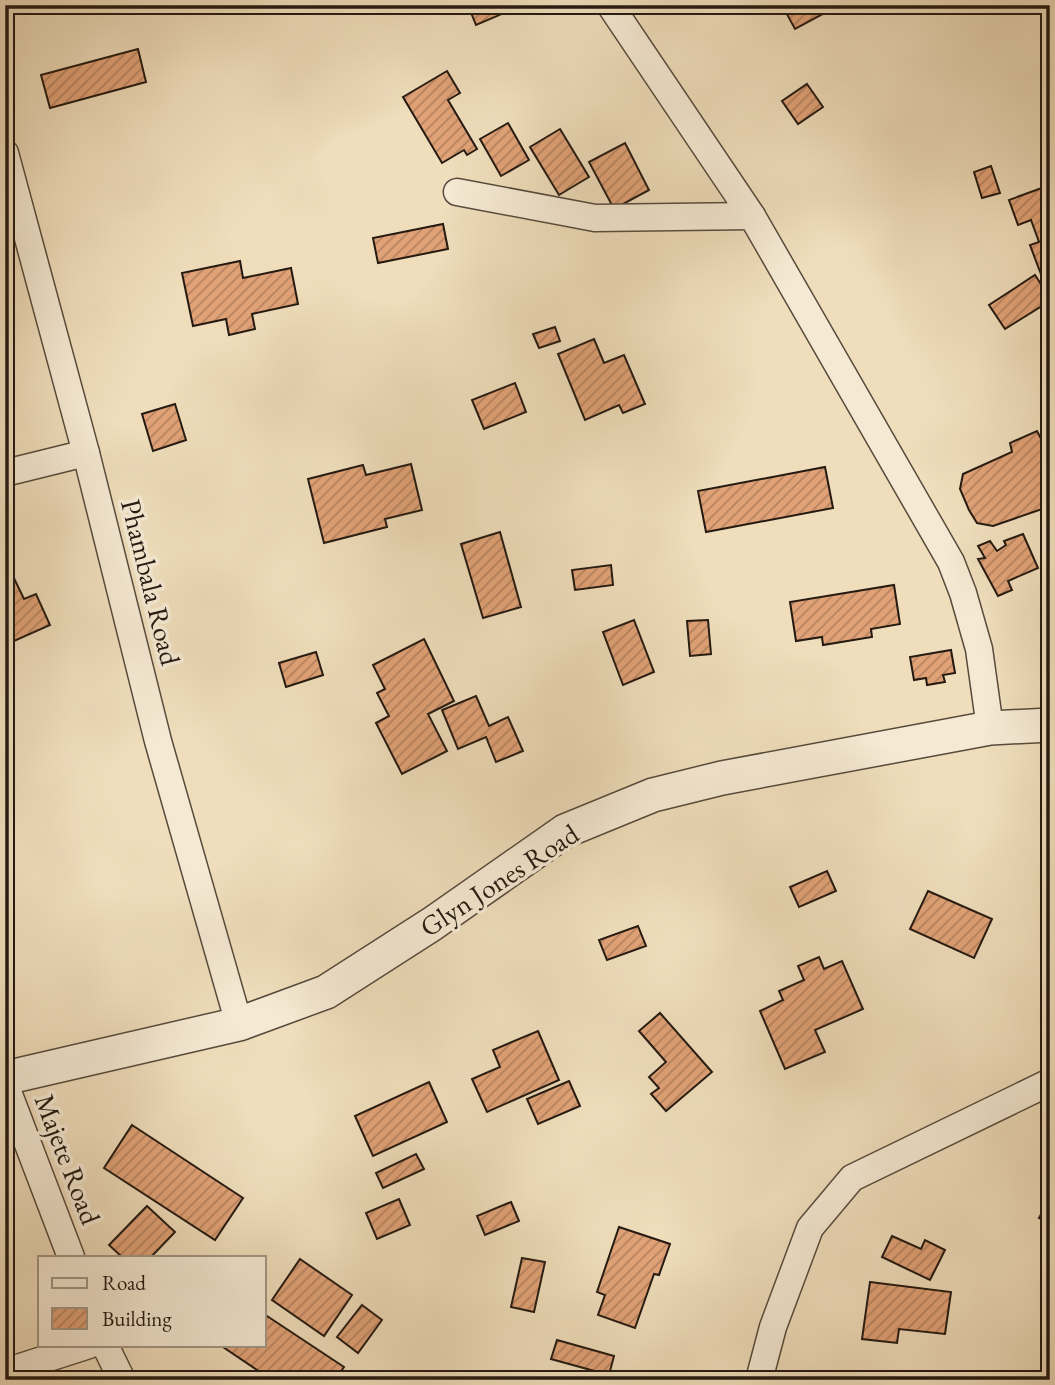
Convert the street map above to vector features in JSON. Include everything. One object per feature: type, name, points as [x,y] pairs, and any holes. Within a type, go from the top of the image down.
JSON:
[{"type":"street","points":[[610,5],[752,216],[950,562],[963,593],[979,649],[990,728]]},
{"type":"street","name":"Phambala Road","points":[[5,153],[86,453],[158,741],[239,1024]]},
{"type":"street","points":[[457,192],[595,218],[752,216]]},
{"type":"street","points":[[5,473],[86,453]]},
{"type":"street","name":"Glyn Jones Road","points":[[5,1078],[239,1024],[326,992],[432,924],[565,831],[640,800],[722,778],[990,728],[1049,728]]},
{"type":"street","points":[[759,1380],[773,1327],[810,1228],[852,1178],[1050,1082]]},
{"type":"street","name":"Majete Road","points":[[5,1084],[71,1256]]},
{"type":"street","points":[[5,1372],[86,1346]]},
{"type":"street","points":[[105,1346],[122,1380]]},
{"type":"building","points":[[468,5],[523,5],[476,25]]},
{"type":"building","points":[[782,5],[830,5],[832,9],[795,29]]},
{"type":"building","points":[[138,49],[146,82],[50,108],[41,75]]},
{"type":"building","points":[[447,71],[460,93],[448,100],[477,149],[467,155],[464,150],[442,163],[403,97]]},
{"type":"building","points":[[807,84],[823,107],[798,124],[782,101]]},
{"type":"building","points":[[508,123],[529,160],[501,176],[480,139]]},
{"type":"building","points":[[560,129],[589,177],[559,195],[530,147]]},
{"type":"building","points":[[625,143],[649,190],[614,209],[589,162]]},
{"type":"building","points":[[991,166],[1000,193],[982,198],[974,172]]},
{"type":"building","points":[[1050,185],[1050,274],[1042,277],[1030,245],[1039,242],[1031,220],[1018,225],[1009,200]]},
{"type":"building","points":[[443,224],[448,249],[378,263],[373,238]]},
{"type":"building","points":[[240,261],[243,278],[291,268],[298,304],[252,314],[255,329],[229,335],[226,319],[193,326],[182,273]]},
{"type":"building","points":[[1035,275],[1050,301],[1005,329],[989,305]]},
{"type":"building","points":[[555,327],[560,341],[539,348],[533,334]]},
{"type":"building","points":[[594,339],[604,363],[624,355],[645,404],[623,413],[619,405],[585,420],[558,354]]},
{"type":"building","points":[[515,383],[526,412],[484,429],[472,400]]},
{"type":"building","points":[[175,404],[186,440],[153,451],[142,414]]},
{"type":"building","points":[[1037,431],[1050,456],[1050,518],[1047,519],[1042,509],[993,526],[977,523],[960,489],[963,474],[1012,452],[1010,443]]},
{"type":"building","points":[[411,464],[422,510],[385,519],[387,527],[324,543],[308,479],[363,465],[366,475]]},
{"type":"building","points":[[825,467],[833,508],[706,532],[698,491]]},
{"type":"building","points":[[500,532],[521,607],[483,618],[461,544]]},
{"type":"building","points":[[1023,534],[1038,568],[1008,581],[1012,590],[998,596],[978,559],[985,558],[978,546],[990,541],[997,551],[1006,545],[1004,541]]},
{"type":"building","points":[[611,565],[613,585],[575,590],[572,570]]},
{"type":"building","points":[[11,572],[24,599],[36,594],[50,625],[5,645],[5,575]]},
{"type":"building","points":[[894,585],[900,624],[871,629],[872,637],[823,645],[822,637],[796,641],[790,602]]},
{"type":"building","points":[[634,620],[654,672],[623,685],[603,632]]},
{"type":"building","points":[[708,620],[711,654],[690,656],[687,621]]},
{"type":"building","points":[[424,639],[454,701],[428,714],[447,751],[402,774],[376,723],[389,716],[377,693],[385,689],[373,665]]},
{"type":"building","points":[[951,650],[955,673],[943,675],[945,682],[927,685],[926,678],[914,680],[910,657]]},
{"type":"building","points":[[316,652],[323,675],[286,687],[279,663]]},
{"type":"building","points":[[476,696],[489,726],[508,717],[523,751],[496,762],[486,737],[458,749],[442,710]]},
{"type":"building","points":[[827,871],[836,891],[799,907],[790,887]]},
{"type":"building","points":[[928,891],[992,919],[974,958],[910,929]]},
{"type":"building","points":[[638,926],[646,946],[607,960],[599,940]]},
{"type":"building","points":[[819,957],[824,969],[842,961],[863,1009],[815,1030],[825,1052],[785,1069],[760,1011],[783,1000],[779,991],[804,980],[798,966]]},
{"type":"building","points":[[660,1013],[712,1072],[666,1111],[651,1094],[659,1088],[649,1077],[666,1062],[639,1031]]},
{"type":"building","points":[[538,1031],[559,1080],[487,1112],[472,1079],[500,1067],[493,1050]]},
{"type":"building","points":[[569,1081],[580,1106],[538,1124],[527,1099]]},
{"type":"building","points":[[429,1082],[447,1122],[373,1156],[355,1116]]},
{"type":"building","points":[[132,1125],[243,1198],[215,1240],[104,1168]]},
{"type":"building","points":[[416,1154],[424,1169],[383,1188],[376,1173]]},
{"type":"building","points":[[1050,1198],[1050,1223],[1039,1218]]},
{"type":"building","points":[[399,1199],[410,1225],[377,1239],[366,1213]]},
{"type":"building","points":[[511,1202],[519,1221],[485,1235],[477,1216]]},
{"type":"building","points":[[147,1206],[175,1232],[152,1256],[121,1256],[109,1245]]},
{"type":"building","points":[[619,1227],[670,1244],[659,1275],[654,1274],[635,1328],[598,1315],[605,1295],[597,1292]]},
{"type":"building","points":[[892,1236],[921,1249],[925,1240],[945,1250],[930,1280],[882,1257]]},
{"type":"building","points":[[522,1258],[545,1262],[534,1312],[511,1307]]},
{"type":"building","points":[[300,1259],[352,1295],[324,1336],[272,1300]]},
{"type":"building","points":[[870,1282],[951,1292],[945,1334],[899,1329],[897,1343],[862,1339]]},
{"type":"building","points":[[362,1305],[382,1320],[358,1353],[337,1337]]},
{"type":"building","points":[[266,1315],[344,1367],[335,1380],[272,1380],[221,1346],[266,1346]]},
{"type":"building","points":[[557,1340],[614,1356],[609,1375],[551,1359]]}]
